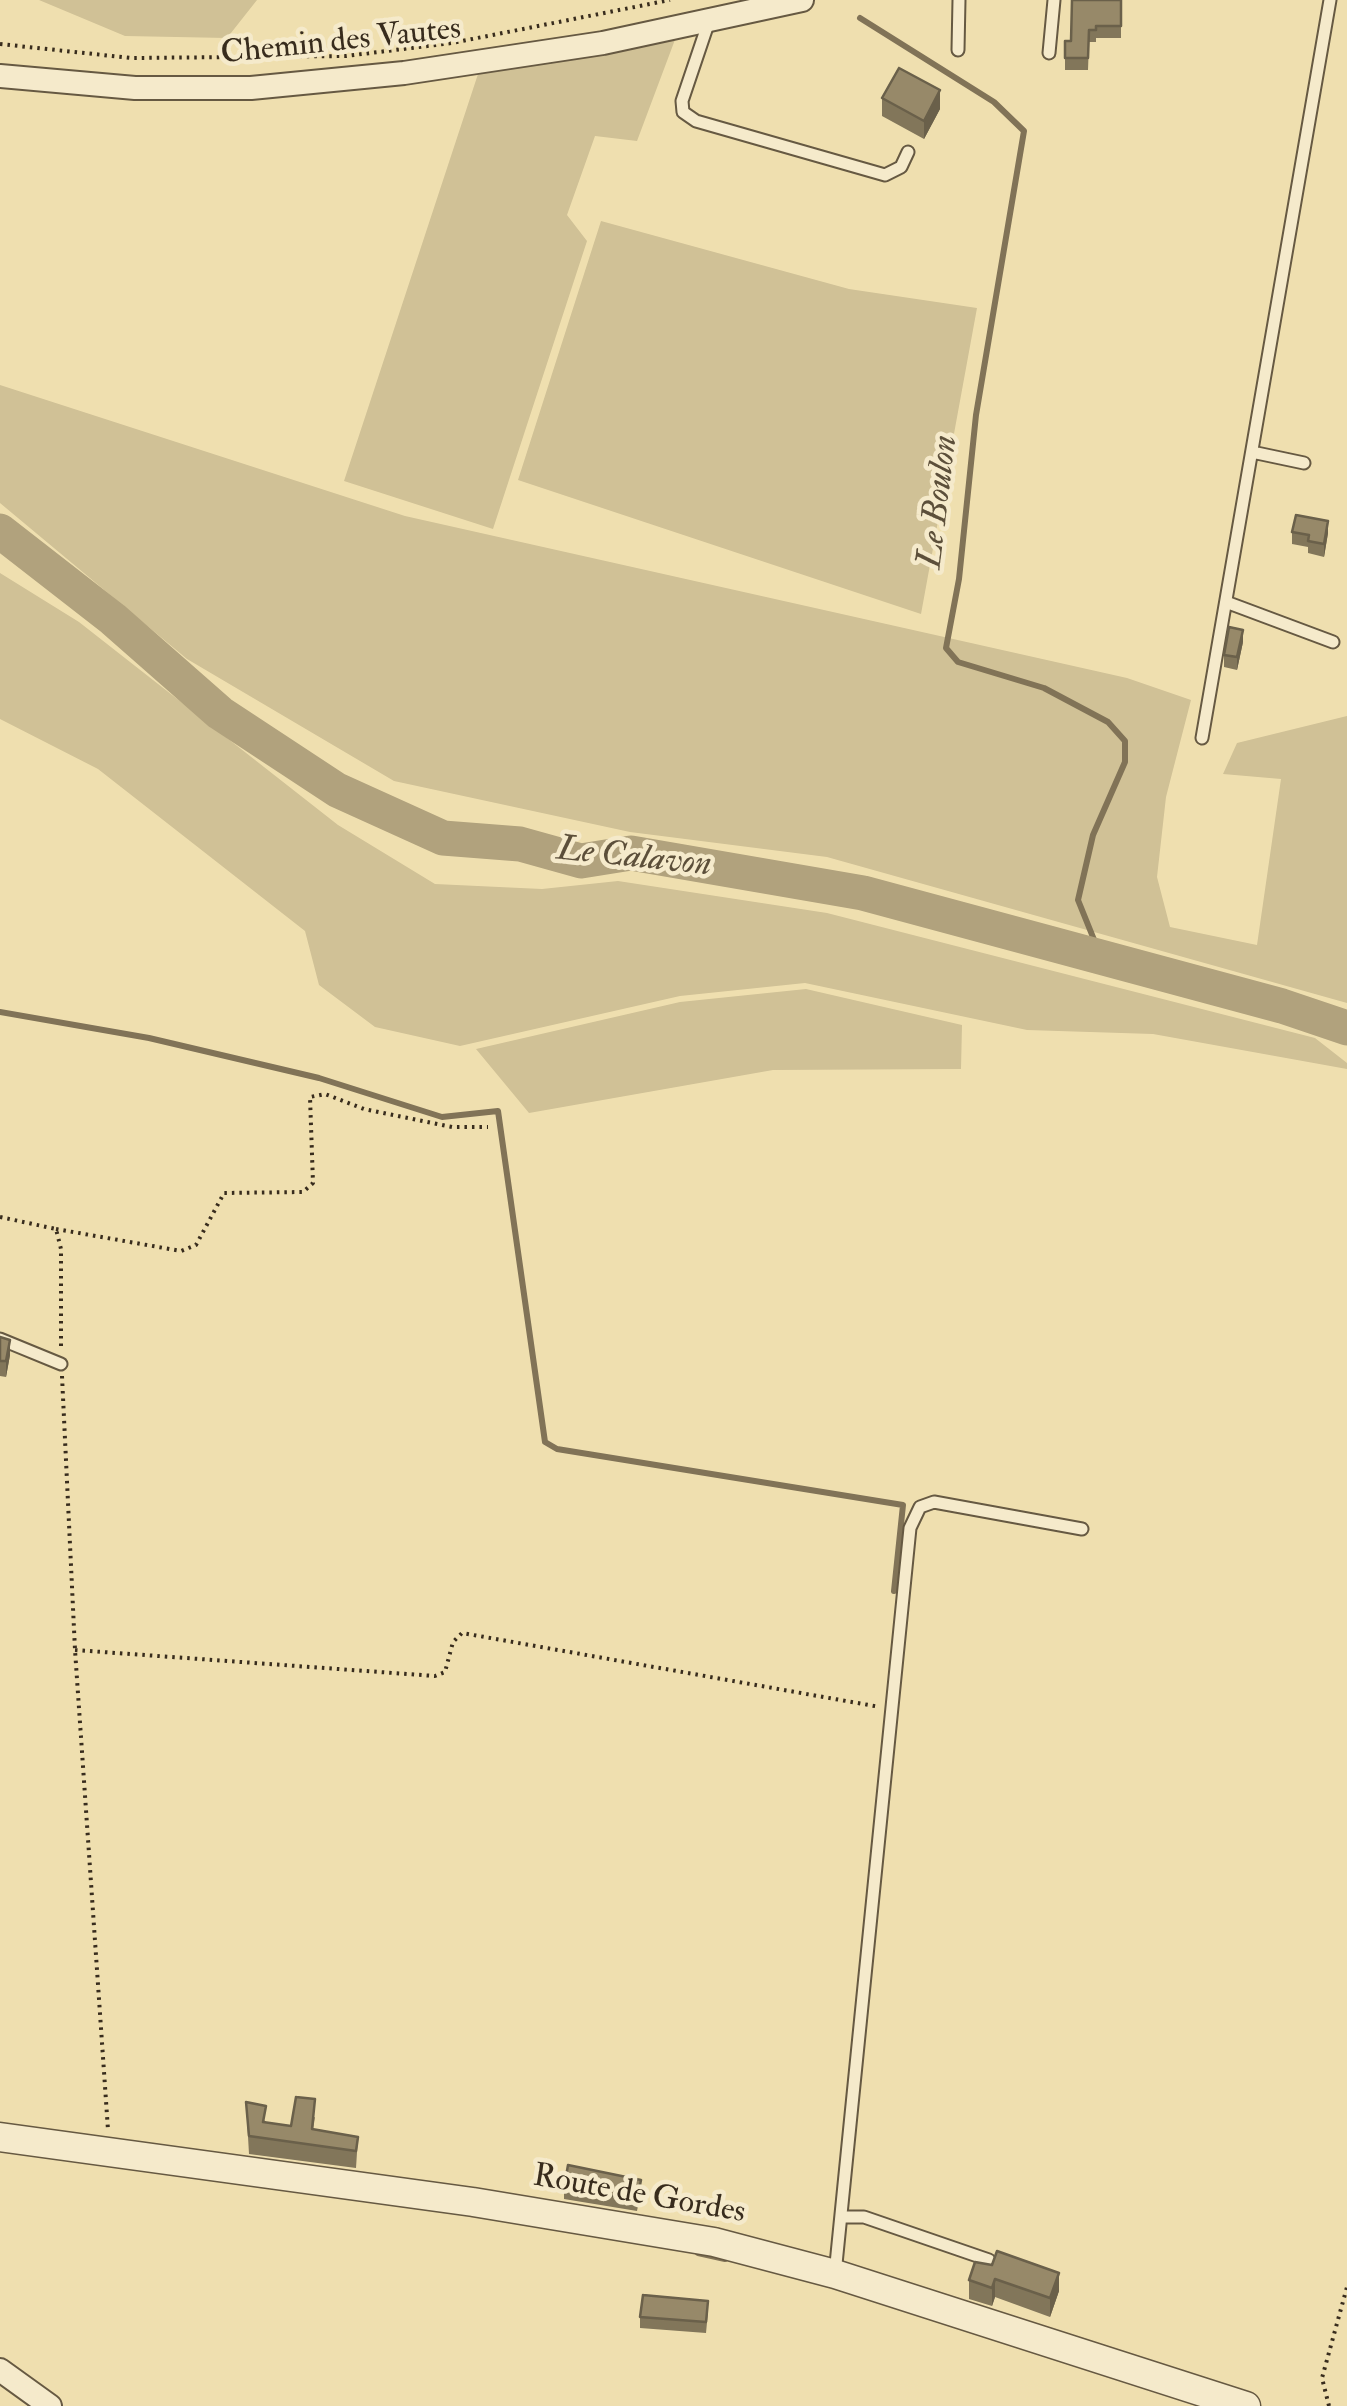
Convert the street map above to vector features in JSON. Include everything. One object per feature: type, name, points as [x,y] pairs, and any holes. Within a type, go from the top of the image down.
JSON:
[{"type":"street","name":"Chemin des Vautes","points":[[0,76],[136,88],[252,88],[404,74],[603,43],[802,0]]},
{"type":"street","name":"Route de Gordes","points":[[0,2137],[474,2202],[714,2242],[835,2274],[1246,2406]]},
{"type":"street","points":[[0,2370],[50,2406]]},
{"type":"lane","points":[[958,50],[959,0]]},
{"type":"lane","points":[[1049,53],[1054,0]]},
{"type":"lane","points":[[1202,738],[1330,0]]},
{"type":"lane","points":[[709,21],[682,101],[683,112],[696,121],[885,175],[901,167],[908,152]]},
{"type":"lane","points":[[1252,452],[1304,463]]},
{"type":"lane","points":[[1226,602],[1334,642]]},
{"type":"lane","points":[[0,1339],[61,1364]]},
{"type":"lane","points":[[835,2274],[910,1528],[920,1507],[934,1502],[1082,1529]]},
{"type":"lane","points":[[842,2216],[864,2217],[989,2260]]},
{"type":"path","points":[[0,44],[131,58],[346,56],[452,42],[670,0]]},
{"type":"path","points":[[0,1216],[181,1251],[196,1245],[224,1193],[304,1192],[313,1184],[310,1097],[325,1094],[364,1109],[452,1127],[488,1127]]},
{"type":"path","points":[[56,1229],[61,1249],[61,1364],[75,1650],[110,2153]]},
{"type":"path","points":[[75,1650],[435,1676],[445,1672],[453,1642],[462,1633],[890,1708]]},
{"type":"path","points":[[1329,2406],[1322,2378],[1347,2287]]},
{"type":"shaded area","points":[[39,0],[257,0],[227,38],[125,36]]},
{"type":"shaded area","points":[[676,37],[637,141],[595,136],[567,215],[587,241],[493,529],[344,481],[478,74]]},
{"type":"shaded area","points":[[601,221],[849,289],[977,308],[921,614],[518,480]]},
{"type":"shaded area","points":[[0,385],[405,516],[1127,678],[1191,700],[1166,797],[1157,877],[1170,927],[1257,945],[1281,779],[1223,774],[1237,743],[1347,716],[1347,1003],[827,857],[630,832],[394,781],[187,659],[0,503]]},
{"type":"shaded area","points":[[0,573],[79,622],[338,825],[435,884],[542,889],[618,881],[827,913],[1315,1038],[1347,1063],[1347,1069],[1153,1034],[1027,1030],[805,983],[680,996],[460,1046],[375,1027],[319,985],[305,931],[98,769],[0,719]]},
{"type":"shaded area","points":[[806,989],[962,1025],[961,1069],[773,1070],[529,1113],[476,1049],[680,1002]]},
{"type":"building","points":[[1072,0],[1121,0],[1121,26],[1096,26],[1096,30],[1089,30],[1088,58],[1065,58],[1065,41],[1071,41]]},
{"type":"building","points":[[899,68],[940,90],[924,121],[882,98]]},
{"type":"building","points":[[1296,515],[1328,521],[1324,544],[1308,541],[1309,535],[1292,532]]},
{"type":"building","points":[[1229,627],[1243,630],[1237,657],[1224,655]]},
{"type":"building","points":[[0,1337],[10,1340],[6,1361],[0,1361]]},
{"type":"building","points":[[296,2097],[315,2099],[312,2129],[358,2137],[356,2151],[249,2136],[246,2102],[266,2106],[263,2122],[291,2126]]},
{"type":"building","points":[[568,2165],[641,2180],[637,2200],[564,2188]]},
{"type":"building","points":[[997,2251],[1059,2273],[1050,2298],[995,2279],[992,2288],[969,2280],[975,2262],[992,2265]]},
{"type":"building","points":[[643,2295],[708,2301],[706,2322],[640,2317]]},
{"type":"waterway","name":"Le Boulon","points":[[860,18],[994,102],[1024,131],[976,415],[959,579],[946,648],[958,662],[1044,688],[1108,722],[1125,741],[1125,762],[1093,835],[1078,900],[1101,957]]},
{"type":"waterway","name":"Le Calavon","points":[[0,531],[113,619],[220,713],[337,790],[443,838],[520,844],[581,861],[631,853],[863,893],[1282,1006],[1347,1028]]},
{"type":"waterway","points":[[0,1012],[149,1038],[319,1078],[442,1117],[498,1111],[545,1442],[557,1449],[903,1505],[894,1591]]},
{"type":"waterway","points":[[698,2253],[725,2259]]}]
